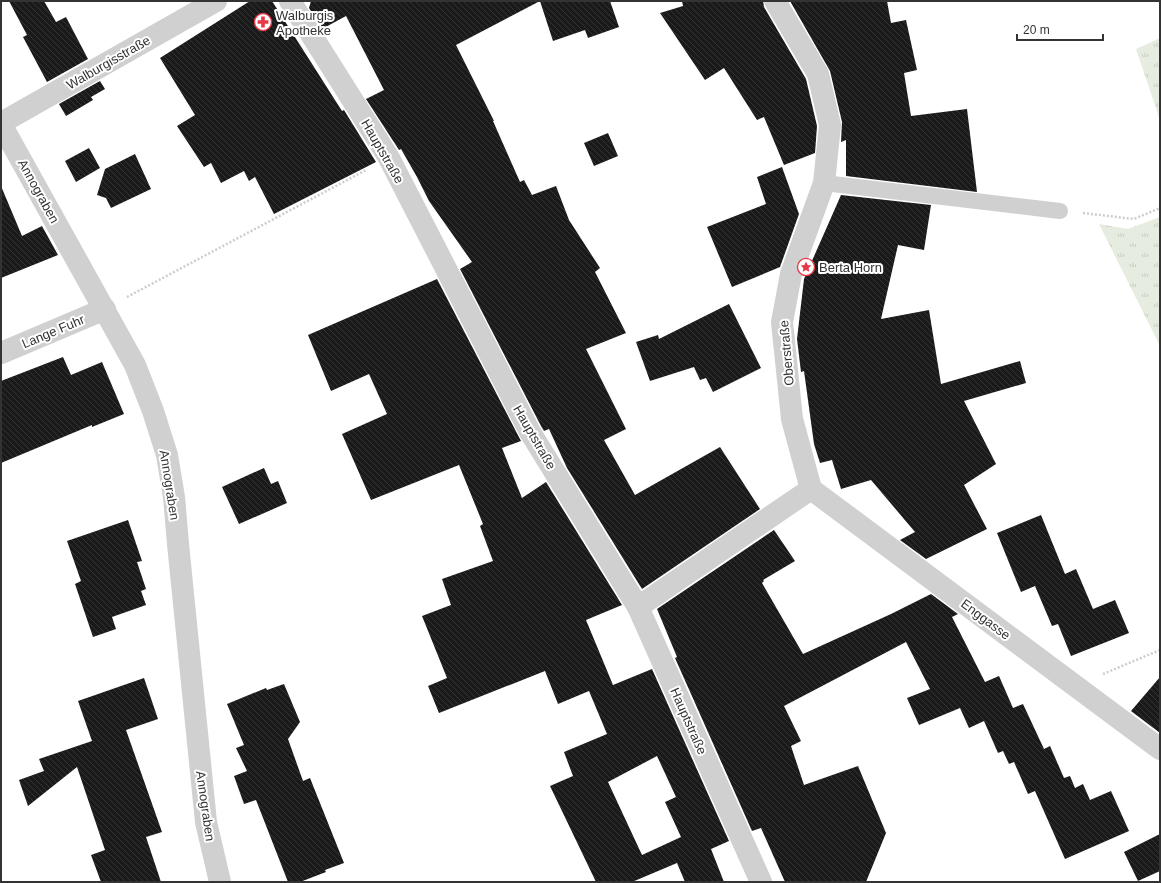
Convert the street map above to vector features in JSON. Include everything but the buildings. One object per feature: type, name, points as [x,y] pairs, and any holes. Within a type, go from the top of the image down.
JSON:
[{"type":"street","name":"Walburgisstraße","points":[[1,123],[216,1]]},
{"type":"street","name":"Hauptstraße","points":[[290,1],[389,158],[530,432],[638,608],[761,882]]},
{"type":"street","name":"Oberstraße","points":[[775,1],[818,74],[830,125],[824,183],[791,274],[782,322],[792,419],[811,489]]},
{"type":"street","name":"Annograben","points":[[1,123],[135,365],[153,410],[167,455],[174,497],[206,822],[220,882]]},
{"type":"street","name":"Lange Fuhr","points":[[1,353],[105,309]]},
{"type":"street","points":[[638,608],[811,489]]},
{"type":"street","name":"Enggasse","points":[[811,489],[1160,749]]},
{"type":"lane","points":[[824,183],[1060,211]]},
{"type":"path","points":[[105,309],[389,158]]},
{"type":"path","points":[[1060,211],[1134,219],[1160,208]]},
{"type":"path","points":[[1076,685],[1160,650]]},
{"type":"green space","points":[[1160,38],[1160,120],[1136,49]]},
{"type":"green space","points":[[1160,217],[1160,346],[1099,224],[1128,229]]},
{"type":"place","name":"Walburgis Apotheke","points":[[263,22]]},
{"type":"place","name":"Berta Horn","points":[[806,267]]}]
